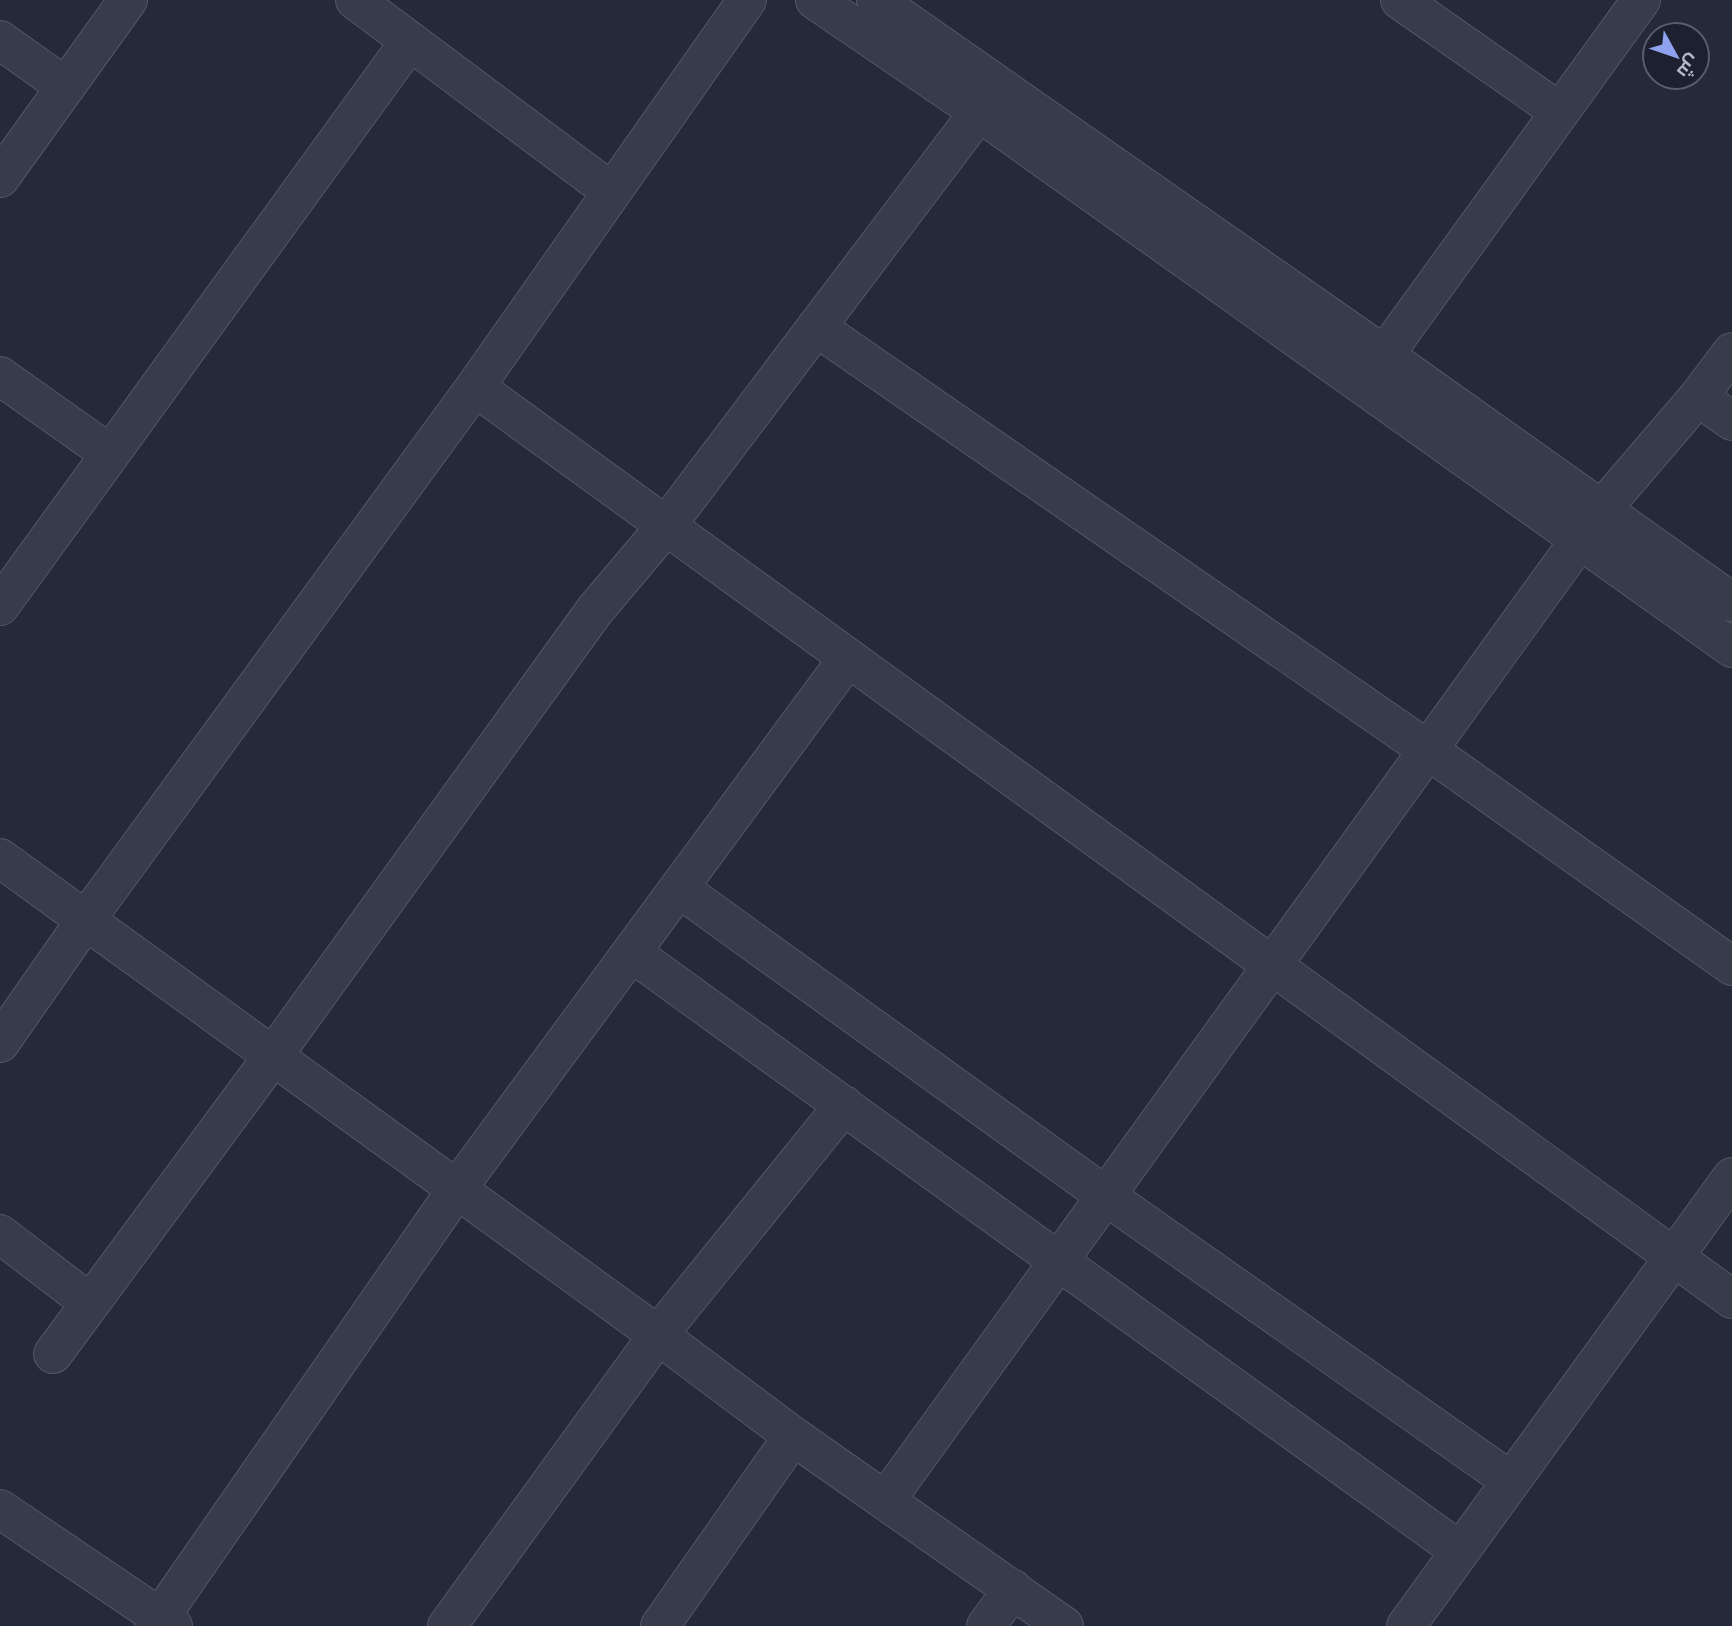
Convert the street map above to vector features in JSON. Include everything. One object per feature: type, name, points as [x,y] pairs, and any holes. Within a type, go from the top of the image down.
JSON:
[{"type":"street","points":[[0,178],[128,0]]},
{"type":"street","points":[[355,0],[612,192]]},
{"type":"street","points":[[0,1043],[85,921],[475,387],[747,0]]},
{"type":"street","points":[[815,0],[979,112],[1373,370]]},
{"type":"street","points":[[876,0],[1373,370],[1591,524],[1732,648]]},
{"type":"street","points":[[1400,0],[1560,112]]},
{"type":"street","points":[[1373,370],[1641,0]]},
{"type":"street","points":[[0,40],[66,86]]},
{"type":"street","points":[[0,606],[410,41]]},
{"type":"street","points":[[53,1354],[273,1056],[595,610],[666,526],[979,112]]},
{"type":"street","points":[[816,327],[1429,750],[1732,966]]},
{"type":"street","points":[[886,1500],[1591,524],[1698,397],[1732,352]]},
{"type":"street","points":[[0,376],[110,454]]},
{"type":"street","points":[[475,387],[1732,1299]]},
{"type":"street","points":[[1698,397],[1732,421]]},
{"type":"street","points":[[1591,524],[1732,602]]},
{"type":"street","points":[[0,1509],[162,1623],[457,1189],[848,658]]},
{"type":"street","points":[[0,858],[658,1335],[793,1436],[1064,1626]]},
{"type":"street","points":[[680,889],[1106,1196],[1511,1481]]},
{"type":"street","points":[[632,953],[1460,1551]]},
{"type":"street","points":[[447,1626],[658,1335],[844,1105]]},
{"type":"street","points":[[1406,1626],[1732,1177]]},
{"type":"street","points":[[0,1234],[90,1303]]},
{"type":"street","points":[[660,1626],[793,1436]]},
{"type":"street","points":[[986,1626],[1013,1589]]}]
